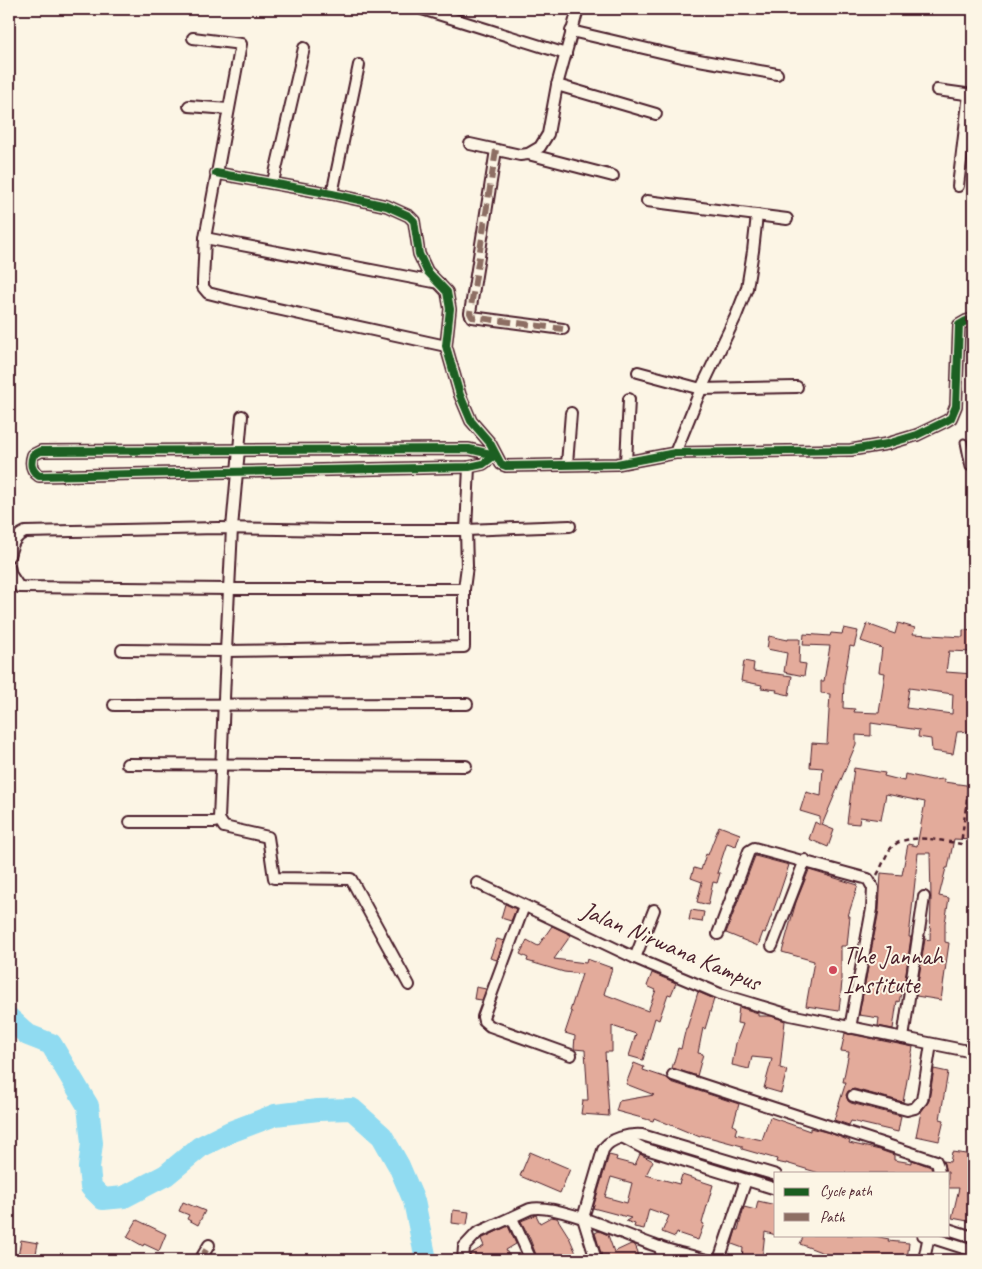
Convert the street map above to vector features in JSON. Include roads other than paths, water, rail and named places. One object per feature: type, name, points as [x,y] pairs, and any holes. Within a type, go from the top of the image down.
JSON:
[{"type":"street","points":[[422,9],[566,54]]},
{"type":"street","points":[[528,154],[540,147],[548,134],[557,85],[578,9]]},
{"type":"street","points":[[572,31],[682,57],[777,74]]},
{"type":"street","points":[[194,38],[241,44],[205,238],[203,282],[205,290],[208,293],[446,346]]},
{"type":"street","points":[[273,182],[304,48]]},
{"type":"street","points":[[332,194],[359,65]]},
{"type":"street","points":[[557,85],[656,114]]},
{"type":"street","points":[[937,90],[971,95],[958,186]]},
{"type":"street","points":[[189,106],[228,109]]},
{"type":"street","points":[[470,144],[520,155],[528,154],[613,176]]},
{"type":"street","points":[[496,150],[470,313],[472,317],[563,329]]},
{"type":"street","points":[[216,173],[273,182],[387,206],[409,216],[414,221],[419,254],[427,271],[447,292],[450,309],[446,346],[460,395],[471,421],[490,443],[501,464],[506,466],[617,464],[675,453],[851,450],[887,444],[917,435],[951,418],[956,406],[960,325],[973,319]]},
{"type":"street","points":[[647,201],[787,219]]},
{"type":"street","points":[[675,453],[747,288],[754,251],[757,215]]},
{"type":"street","points":[[205,238],[440,283]]},
{"type":"street","points":[[638,372],[701,390],[797,387]]},
{"type":"street","points":[[626,462],[629,399]]},
{"type":"street","points":[[567,464],[572,413]]},
{"type":"street","points":[[242,416],[232,528],[219,819],[224,827],[268,837],[274,878],[351,879],[409,986]]},
{"type":"street","points":[[469,449],[495,455],[483,464],[469,467],[40,476],[34,472],[31,463],[33,455],[41,451],[469,449]]},
{"type":"street","points":[[122,650],[226,651],[464,647],[464,589],[467,566],[466,530],[469,467]]},
{"type":"street","points":[[9,556],[13,542],[18,535],[25,532],[232,528],[466,530],[570,526]]},
{"type":"street","points":[[9,566],[11,575],[19,587],[464,589]]},
{"type":"street","points":[[114,704],[223,706],[467,704]]},
{"type":"street","points":[[127,764],[466,766]]},
{"type":"street","points":[[130,822],[216,822],[219,819]]},
{"type":"street","points":[[718,934],[750,850],[756,847],[868,879],[872,885],[872,909],[850,1028]]},
{"type":"street","points":[[772,946],[805,860]]},
{"type":"street","name":"Jalan Nirwana Kampus","points":[[477,883],[635,958],[711,991],[790,1015],[973,1052]]},
{"type":"street","points":[[904,1038],[924,897]]},
{"type":"street","points":[[524,906],[484,1021],[490,1026],[571,1055]]},
{"type":"street","points":[[635,958],[654,910]]},
{"type":"street","points":[[853,1096],[907,1110],[916,1108],[922,1100],[931,1044]]},
{"type":"street","points":[[673,1075],[936,1161],[939,1172]]},
{"type":"street","points":[[596,1260],[582,1218],[604,1147],[612,1140],[632,1135],[642,1135],[774,1174]]},
{"type":"street","points":[[624,1138],[643,1148],[774,1188]]},
{"type":"street","points":[[719,1260],[744,1179],[744,1166]]},
{"type":"street","points":[[463,1260],[464,1247],[477,1233],[530,1209],[539,1207],[582,1218],[660,1248],[707,1260]]},
{"type":"street","points":[[512,1218],[531,1260]]},
{"type":"street","points":[[950,1230],[973,1237]]},
{"type":"street","points":[[924,1260],[927,1236],[973,1252]]},
{"type":"street","points":[[200,1260],[208,1245]]},
{"type":"street","points":[[660,1248],[663,1260]]},
{"type":"lane","points":[[964,442],[968,467],[973,467]]},
{"type":"waterway","points":[[9,1018],[28,1035],[51,1044],[88,1106],[92,1143],[89,1168],[91,1187],[103,1199],[124,1197],[166,1175],[200,1147],[230,1132],[275,1115],[318,1110],[352,1109],[382,1136],[399,1166],[414,1201],[426,1260]]},
{"type":"place","name":"The Jannah Institute","points":[[833,970]]}]
